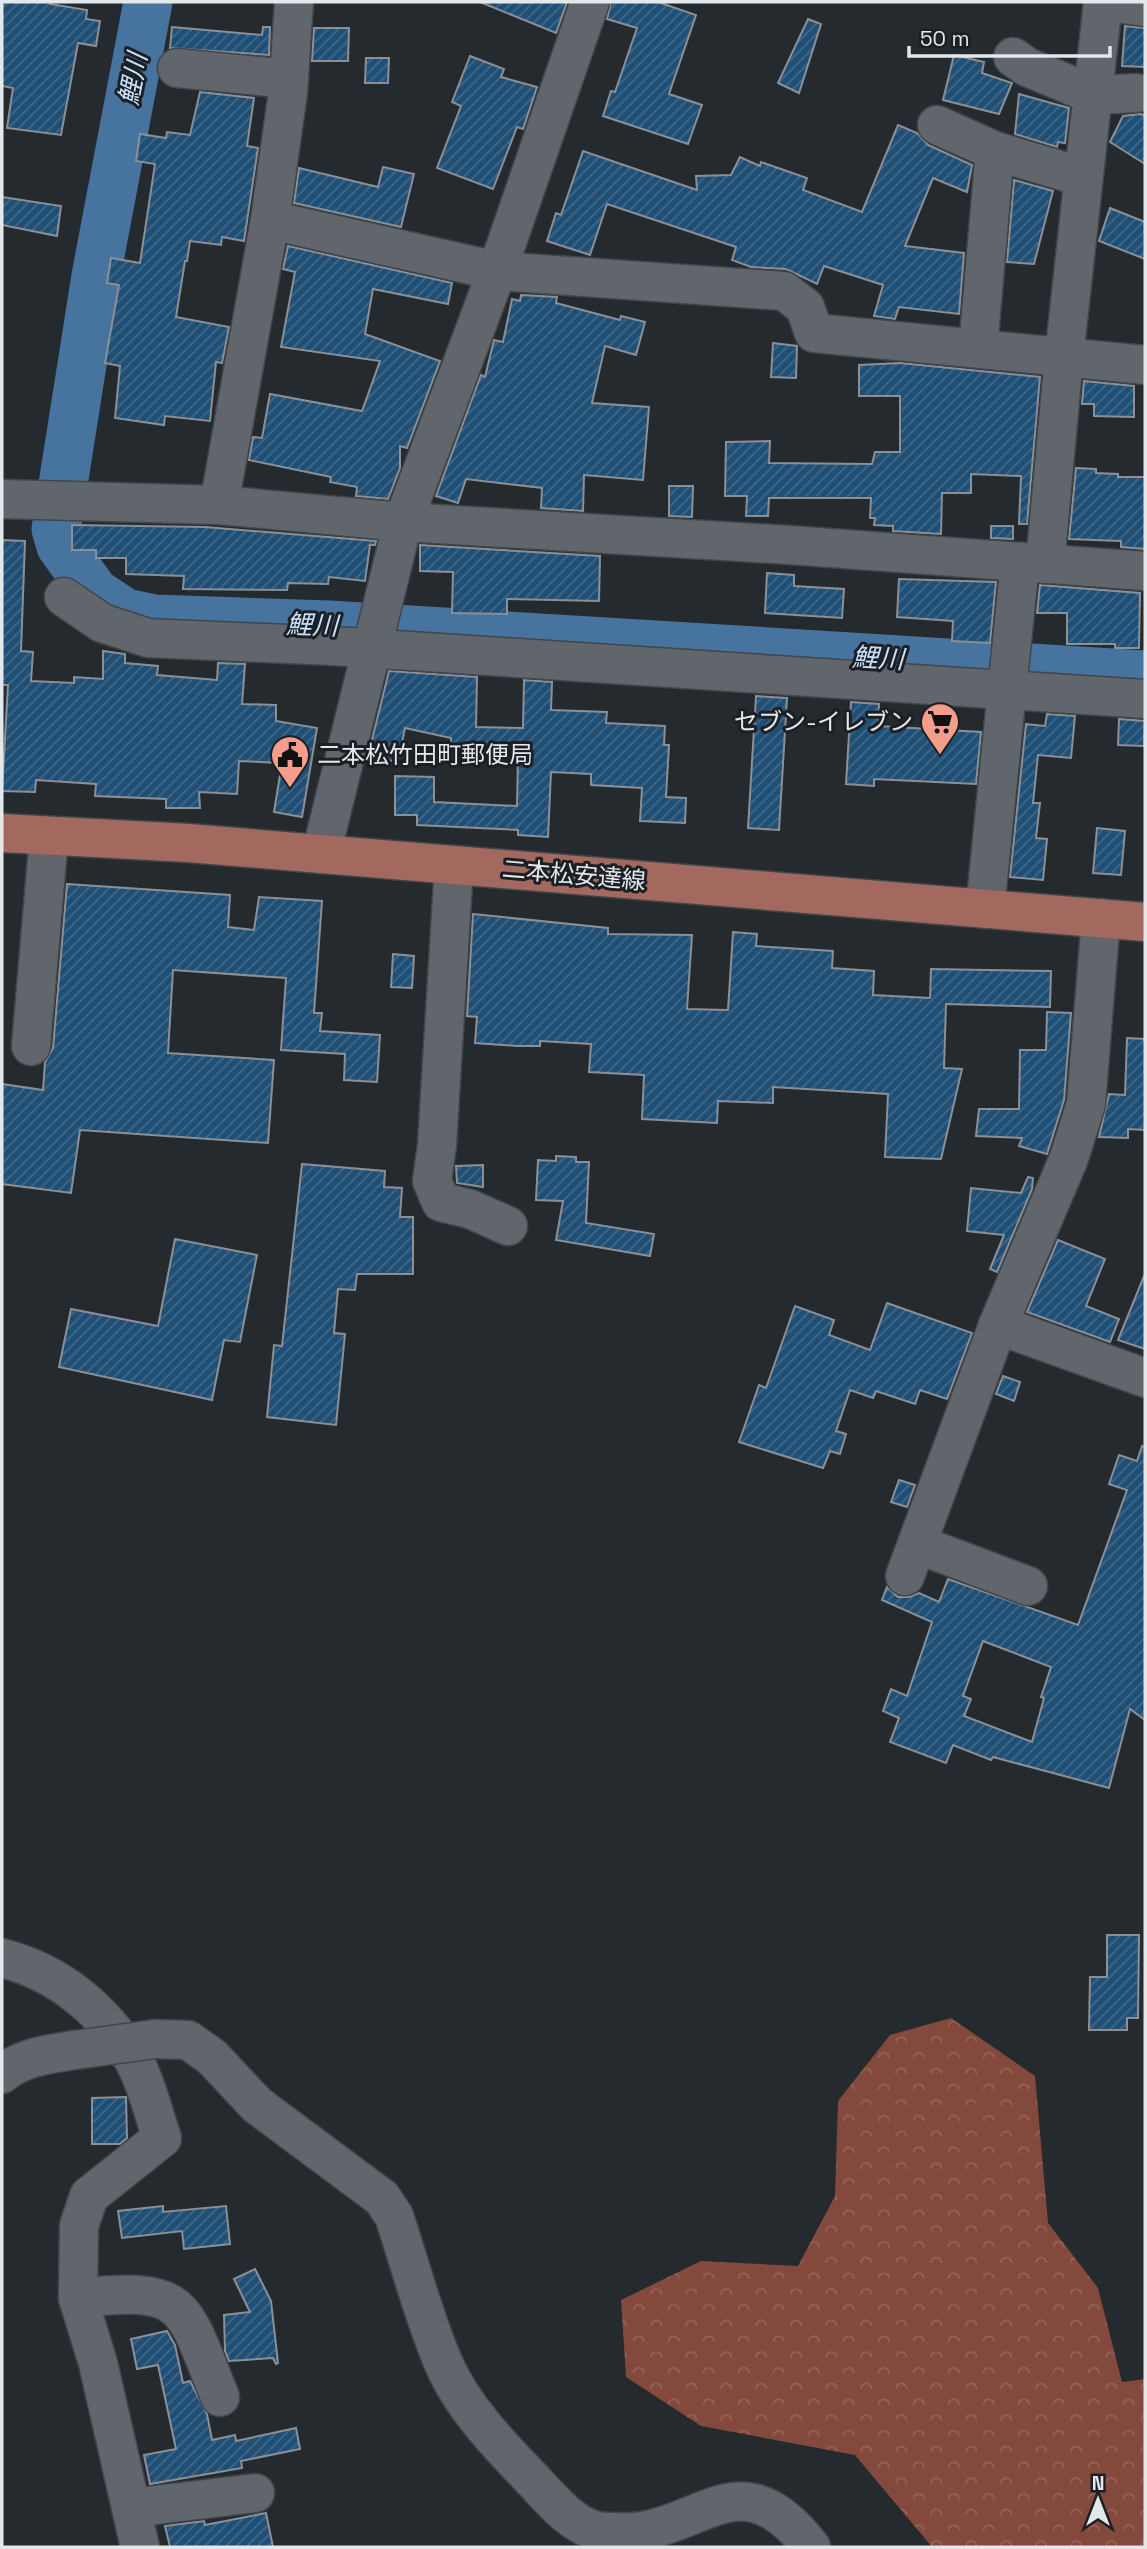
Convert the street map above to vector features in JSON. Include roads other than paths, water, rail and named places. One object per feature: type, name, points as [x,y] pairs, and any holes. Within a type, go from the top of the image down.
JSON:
[{"type":"main road","name":"二本松安達線","points":[[2,833],[321,854],[1145,922]]},
{"type":"street","points":[[219,505],[270,220],[289,79],[294,2]]},
{"type":"street","points":[[321,854],[403,522],[498,271],[590,2]]},
{"type":"street","points":[[985,909],[1009,673],[1033,563],[1064,357],[1105,2],[1145,7]]},
{"type":"street","points":[[1013,57],[1027,67],[1094,95],[1136,93]]},
{"type":"street","points":[[177,68],[289,79]]},
{"type":"street","points":[[937,125],[995,151],[1083,177]]},
{"type":"street","points":[[978,348],[995,151]]},
{"type":"street","points":[[270,220],[498,271],[784,290],[805,307],[814,334],[866,341],[978,348],[1145,365]]},
{"type":"street","points":[[15,500],[219,505],[403,522],[1145,571]]},
{"type":"street","points":[[64,597],[102,623],[148,638],[376,634],[1009,673],[1145,699]]},
{"type":"street","points":[[31,1046],[49,836]]},
{"type":"street","points":[[454,865],[437,1145],[432,1181],[440,1202],[470,1209],[508,1226]]},
{"type":"street","points":[[1028,1586],[911,1560],[998,1325],[1069,1158],[1086,1104],[1101,918]]},
{"type":"street","points":[[998,1325],[1145,1378]]},
{"type":"street","points":[[2,1958],[53,1976],[96,2011],[133,2058],[162,2138],[89,2196],[79,2226],[78,2298],[98,2363],[140,2547]]},
{"type":"street","points":[[2,2074],[10,2067],[37,2056],[155,2039],[188,2040],[212,2057],[257,2105],[382,2198],[394,2216],[443,2364],[466,2402],[505,2451],[560,2508],[594,2530],[624,2533],[642,2531],[723,2504],[746,2501],[790,2521],[811,2547]]},
{"type":"street","points":[[78,2298],[141,2293],[174,2304],[189,2319],[220,2397]]},
{"type":"street","points":[[131,2508],[256,2493]]},
{"type":"waterway","name":"鯉川","points":[[148,2],[96,276],[56,529],[61,546],[95,593],[125,613],[155,619],[329,625],[1145,675]]},
{"type":"place","name":"セブン-イレブン","points":[[940,756]]},
{"type":"place","name":"二本松竹田町郵便局","points":[[290,789]]}]
